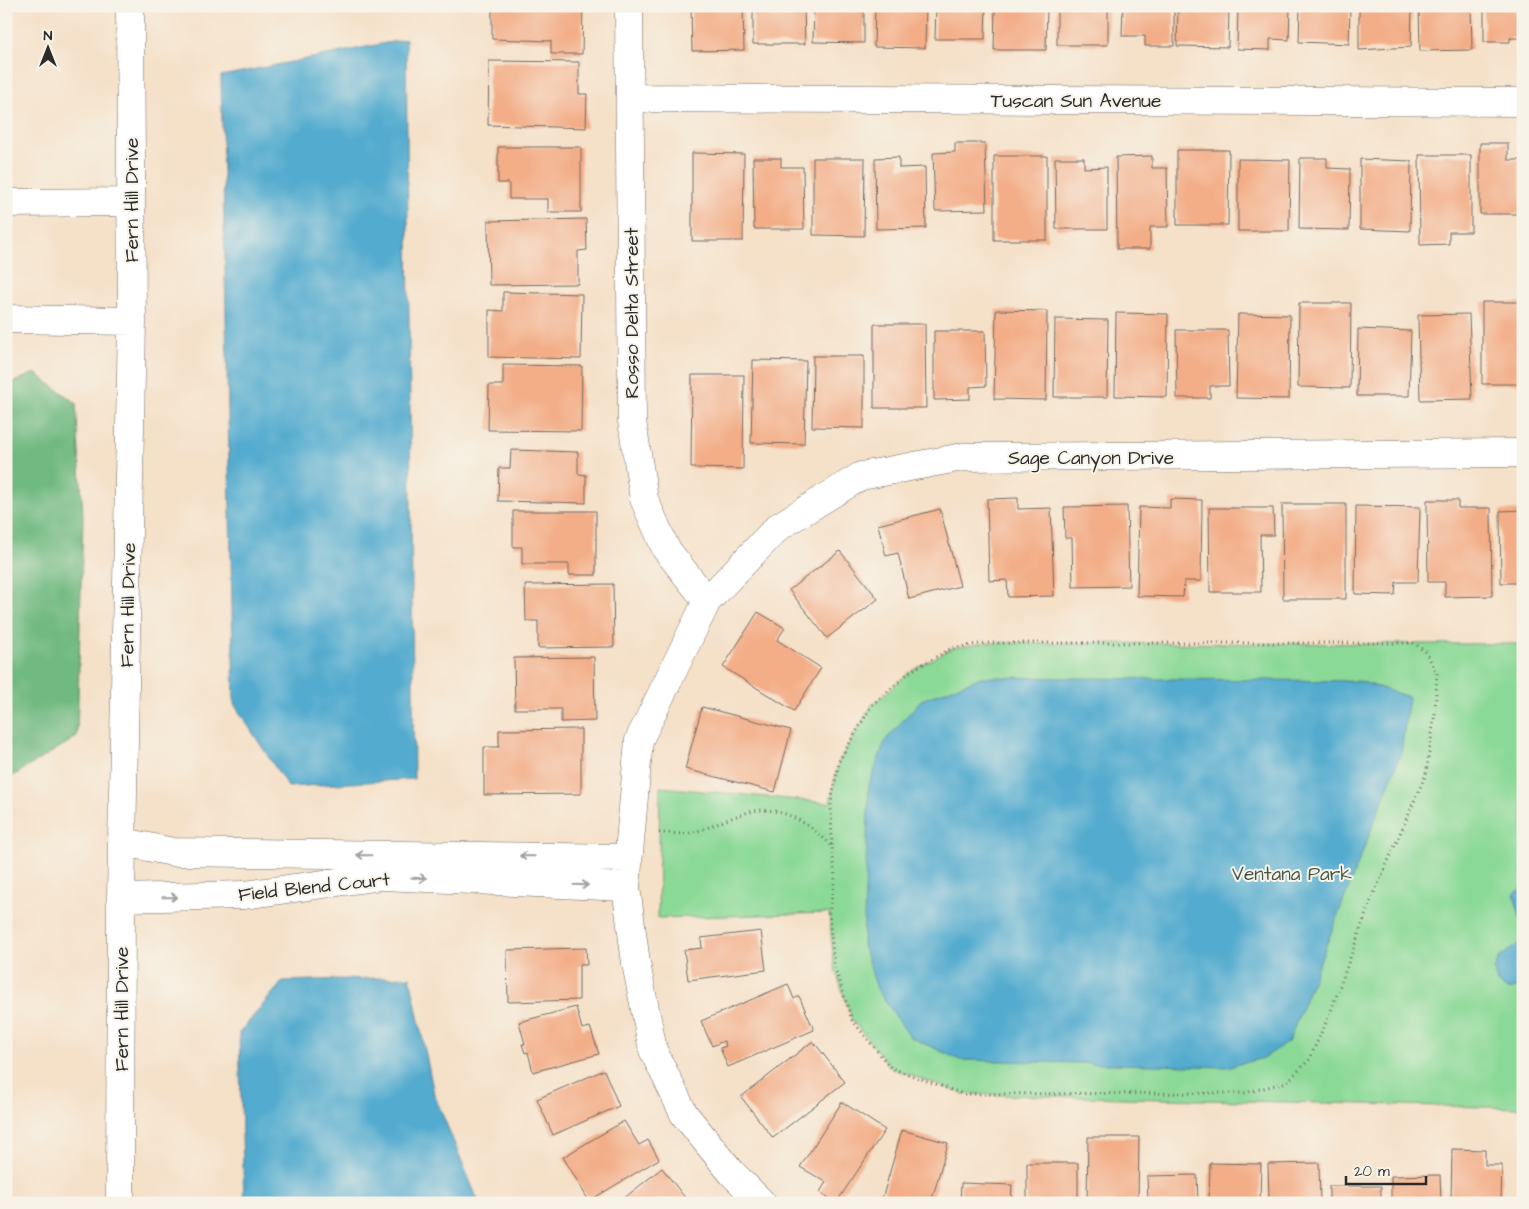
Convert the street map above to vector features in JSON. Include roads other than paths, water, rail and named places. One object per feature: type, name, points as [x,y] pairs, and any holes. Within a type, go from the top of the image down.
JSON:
[{"type":"street","name":"Fern Hill Drive","points":[[120,1203],[121,898],[132,321],[130,6]]},
{"type":"street","name":"Rosso Delta Street","points":[[629,6],[632,421],[644,499],[666,549],[707,601]]},
{"type":"street","name":"Tuscan Sun Avenue","points":[[630,98],[1523,102]]},
{"type":"street","points":[[6,202],[131,202]]},
{"type":"street","points":[[6,319],[132,321]]},
{"type":"street","name":"Sage Canyon Drive","points":[[626,887],[639,740],[707,601],[778,526],[861,476],[963,457],[1523,454]]},
{"type":"street","name":"Field Blend Court","points":[[122,842],[173,852],[628,858]]},
{"type":"street","name":"Field Blend Court","points":[[121,898],[244,896],[382,876],[626,887]]},
{"type":"street","points":[[626,887],[636,963],[653,1050],[684,1114],[732,1173],[762,1203]]},
{"type":"water","points":[[406,39],[414,779],[288,787],[234,704],[221,76]]},
{"type":"water","points":[[982,677],[1359,681],[1409,697],[1401,753],[1289,1041],[1264,1058],[1227,1067],[960,1060],[910,1037],[877,989],[863,945],[869,785],[885,741],[921,700]]},
{"type":"water","points":[[1523,888],[1523,929],[1514,894]]},
{"type":"water","points":[[1523,932],[1523,986],[1507,990],[1497,982],[1494,970],[1500,957],[1521,942]]},
{"type":"water","points":[[410,977],[434,1094],[479,1203],[244,1203],[239,1033],[283,981]]},
{"type":"park label","name":"Ventana Park","points":[[1292,873]]}]
